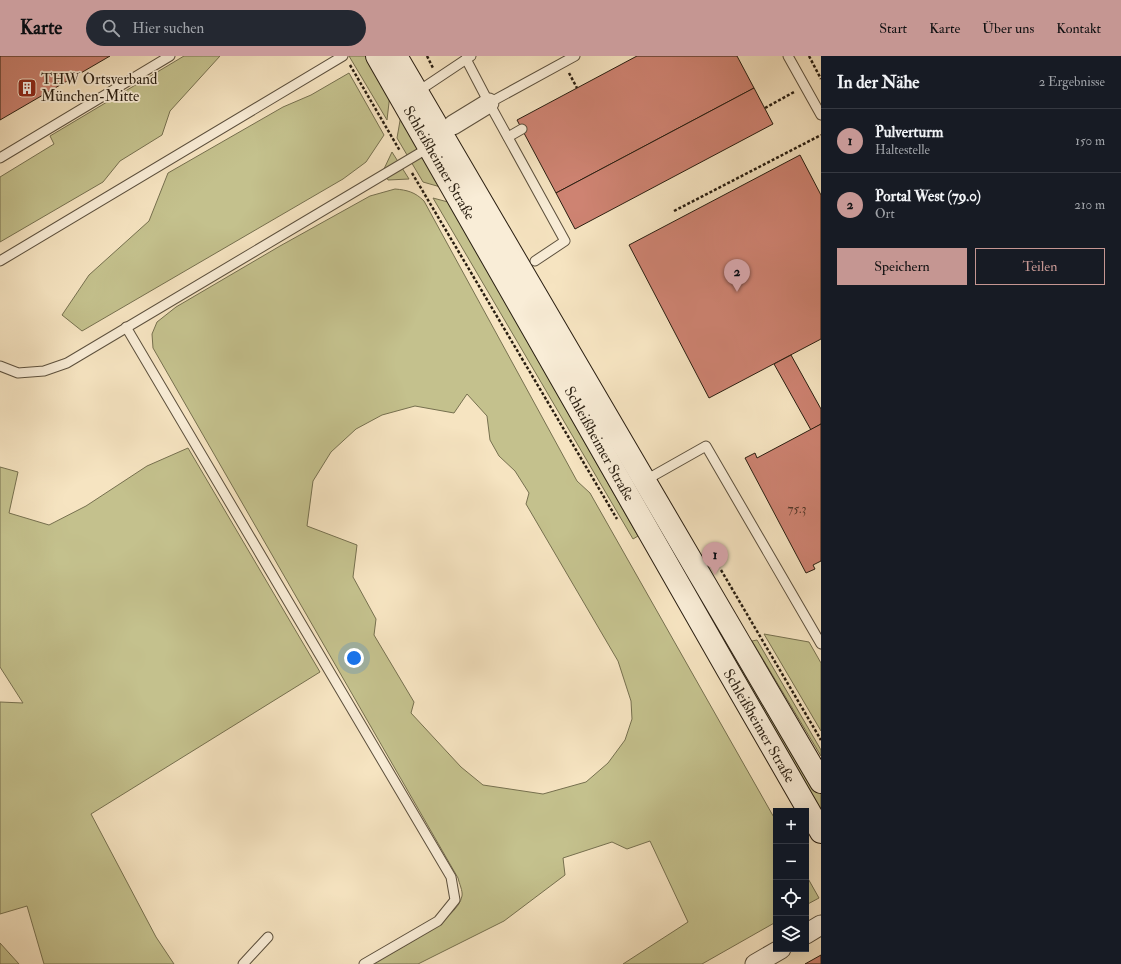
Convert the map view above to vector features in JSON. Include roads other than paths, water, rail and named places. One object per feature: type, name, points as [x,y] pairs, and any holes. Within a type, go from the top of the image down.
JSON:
[{"type":"main road","name":"Schleißheimer Straße","points":[[377,56],[673,577],[821,832]]},
{"type":"main road","name":"Schleißheimer Straße","points":[[396,56],[821,782]]},
{"type":"street","points":[[454,125],[489,103]]},
{"type":"street","points":[[809,932],[821,925]]},
{"type":"street","points":[[755,964],[776,952]]},
{"type":"lane","points":[[0,158],[170,56]]},
{"type":"lane","points":[[489,103],[575,56]]},
{"type":"lane","points":[[788,56],[820,112]]},
{"type":"lane","points":[[417,92],[468,58],[489,103],[565,241],[535,261]]},
{"type":"lane","points":[[0,261],[298,82],[346,59]]},
{"type":"lane","points":[[508,137],[522,129]]},
{"type":"lane","points":[[0,366],[18,373],[44,371],[68,363],[430,147]]},
{"type":"lane","points":[[126,328],[451,877],[455,900],[438,921],[364,964]]},
{"type":"lane","points":[[644,481],[706,446],[821,644]]},
{"type":"lane","points":[[243,964],[268,937]]},
{"type":"place","name":"THW Ortsverband München-Mitte","points":[[27,88]]},
{"type":"place","name":"Portal West (79.0)","points":[[737,292]]},
{"type":"place","name":"Pulverturm","points":[[715,575]]}]
